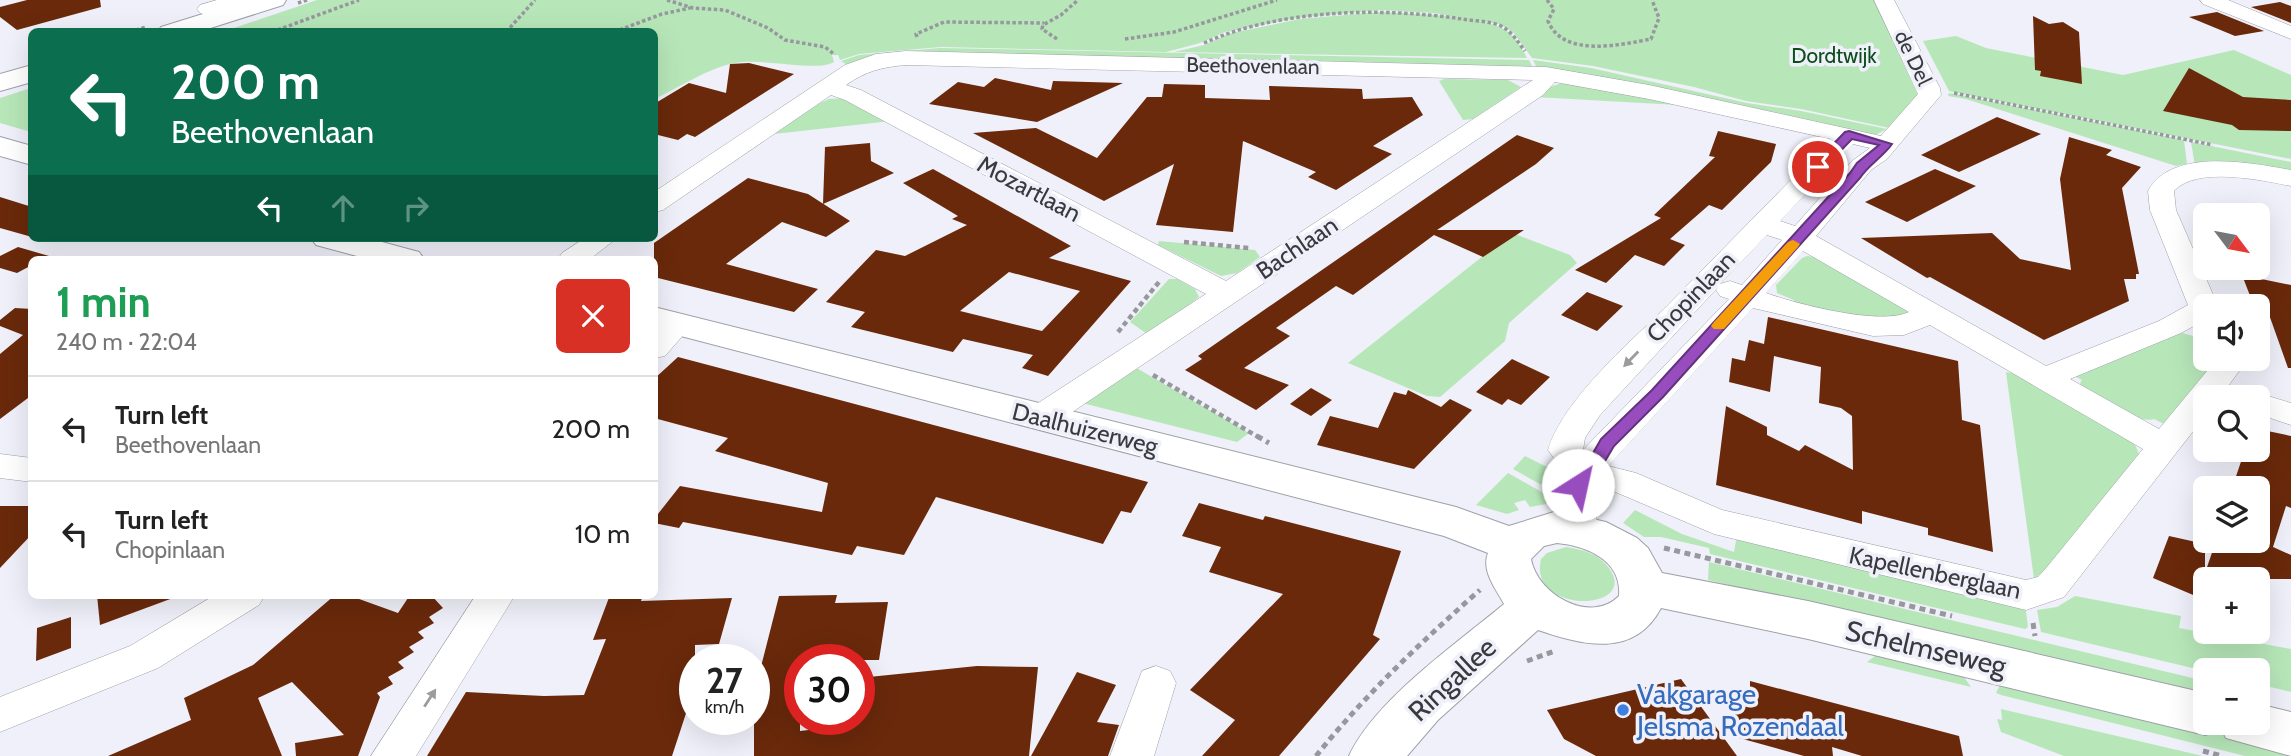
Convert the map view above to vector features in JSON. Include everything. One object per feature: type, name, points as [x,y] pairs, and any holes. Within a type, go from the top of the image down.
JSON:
[{"type":"main road","points":[[176,28],[205,9],[274,0]]},
{"type":"main road","points":[[0,83],[28,74]]},
{"type":"main road","points":[[0,146],[28,155]]},
{"type":"main road","points":[[343,242],[396,256]]},
{"type":"main road","name":"Daalhuizerweg","points":[[662,331],[1041,417],[1456,523],[1514,546]]},
{"type":"main road","points":[[1557,527],[1579,530],[1608,540],[1631,557],[1645,587],[1641,604],[1633,613],[1609,626],[1550,617],[1519,593],[1508,567],[1514,546],[1535,530],[1557,527]]},
{"type":"main road","name":"Schelmseweg","points":[[1645,587],[1808,620],[2193,711]]},
{"type":"main road","name":"Ringallee","points":[[1375,756],[1420,705],[1533,606]]},
{"type":"main road","points":[[2270,729],[2291,734]]},
{"type":"street","points":[[205,9],[239,0]]},
{"type":"street","name":"de Del","points":[[1581,471],[1599,457],[1607,443],[1657,393],[1861,166],[1878,154],[1930,95],[1929,88],[1884,0]]},
{"type":"street","points":[[2210,0],[2291,33]]},
{"type":"street","name":"Beethovenlaan","points":[[658,201],[867,63],[890,59],[1542,74],[1649,92],[1886,144]]},
{"type":"street","name":"Bachlaan","points":[[1041,417],[1535,90],[1544,82],[1542,74]]},
{"type":"street","name":"Mozartlaan","points":[[829,87],[853,95],[1175,253],[1228,294]]},
{"type":"street","name":"Chopinlaan","points":[[1581,471],[1565,450],[1573,424],[1706,281],[1849,134]]},
{"type":"street","points":[[2197,294],[2163,211],[2162,188],[2184,174],[2212,170],[2248,171],[2291,178]]},
{"type":"street","points":[[1763,224],[1799,237],[2164,447]]},
{"type":"street","points":[[576,256],[597,242]]},
{"type":"street","points":[[1706,281],[1746,296],[1872,327],[1904,326],[1931,313]]},
{"type":"street","points":[[2044,378],[2193,316]]},
{"type":"street","name":"Kapellenberglaan","points":[[1581,471],[1631,484],[1714,521],[2026,595],[2050,587],[2164,447],[2229,381]]},
{"type":"street","points":[[2270,406],[2291,414]]},
{"type":"street","points":[[0,466],[28,470]]},
{"type":"street","points":[[1579,530],[1578,485],[1581,471]]},
{"type":"street","points":[[0,715],[144,657],[239,599]]},
{"type":"street","points":[[393,756],[493,599]]},
{"type":"street","points":[[1132,756],[1156,683]]},
{"type":"path","points":[[283,28],[359,0]]},
{"type":"path","points":[[510,28],[535,0]]},
{"type":"path","points":[[667,0],[693,8]]},
{"type":"path","points":[[920,39],[916,34],[920,30],[947,20],[1045,23],[1061,15],[1078,0]]},
{"type":"path","points":[[1120,40],[1174,32],[1276,0]]},
{"type":"path","points":[[1548,0],[1554,9],[1548,21],[1551,31],[1571,44],[1586,46],[1651,39],[1659,18],[1652,0]]},
{"type":"path","points":[[625,28],[662,14],[693,8],[724,9],[768,29],[785,40],[828,48],[837,61]]},
{"type":"path","points":[[1201,44],[1226,33],[1326,14],[1380,11],[1433,15],[1478,20],[1511,32],[1542,74]]},
{"type":"path","points":[[1045,23],[1042,29],[1060,41],[1047,41]]},
{"type":"path","points":[[1929,88],[2213,145]]},
{"type":"path","points":[[1115,334],[1175,253],[1287,254]]},
{"type":"path","points":[[1128,360],[1270,444]]},
{"type":"path","name":"Schelmseweg","points":[[1699,556],[1959,618]]},
{"type":"path","name":"Ringallee","points":[[1316,756],[1340,726],[1414,648],[1463,603]]},
{"type":"path","name":"Schelmseweg","points":[[2022,633],[2048,639]]},
{"type":"green space","name":"Dordtwijk","points":[[317,0],[1877,0],[1920,93],[1889,128],[1801,109],[1746,101],[1593,66],[1532,58],[1513,32],[1499,24],[1433,13],[1380,10],[1296,18],[1225,32],[1200,43],[1166,52],[941,47],[859,54],[840,60],[838,55],[832,55],[834,62],[814,66],[742,62],[711,70],[658,97],[658,28],[234,28]]},
{"type":"green space","points":[[1380,12],[1466,18],[1497,26],[1514,37],[1527,58],[1174,52],[1204,45],[1228,34],[1299,19]]},
{"type":"green space","points":[[1956,36],[1986,48],[2123,75],[2234,50],[2291,75],[2291,159],[1949,91],[1923,41]]},
{"type":"green space","points":[[940,48],[1529,60],[1534,70],[936,55],[847,65],[841,61],[859,55]]},
{"type":"green space","points":[[1533,60],[1591,68],[1747,103],[1887,129],[1875,135],[1538,70]]},
{"type":"green space","points":[[1508,80],[1521,87],[1473,119],[1463,120],[1439,81]]},
{"type":"green space","points":[[1565,82],[1678,105],[1535,97],[1550,87]]},
{"type":"green space","points":[[28,89],[28,131],[0,123],[0,98]]},
{"type":"green space","points":[[1949,93],[2184,140],[2187,164],[2176,166],[1966,99],[1948,96]]},
{"type":"green space","points":[[846,98],[891,121],[774,134],[820,103],[829,99]]},
{"type":"green space","points":[[2191,142],[2291,162],[2291,174],[2195,166]]},
{"type":"green space","points":[[1512,233],[1570,255],[1577,263],[1509,323],[1505,341],[1440,397],[1427,396],[1348,363]]},
{"type":"green space","points":[[1159,241],[1255,250],[1260,257],[1237,273],[1221,276],[1158,245]]},
{"type":"green space","points":[[1807,256],[1815,257],[1907,310],[1907,313],[1881,322],[1795,303],[1794,300],[1777,293],[1776,285]]},
{"type":"green space","points":[[1169,279],[1177,279],[1195,289],[1199,297],[1150,336],[1130,322]]},
{"type":"green space","points":[[2182,333],[2193,336],[2193,371],[2208,371],[2196,385],[2193,385],[2193,389],[2164,424],[2118,410],[2083,388],[2080,383],[2082,380],[2074,376]]},
{"type":"green space","points":[[1133,366],[1249,433],[1237,442],[1082,403]]},
{"type":"green space","points":[[2006,372],[2017,374],[2133,440],[2139,454],[2047,569],[2034,579]]},
{"type":"green space","points":[[1525,456],[1558,473],[1557,485],[1547,483],[1547,488],[1513,469]]},
{"type":"green space","points":[[1508,473],[1547,495],[1546,504],[1530,507],[1525,500],[1514,503],[1519,510],[1507,514],[1476,505]]},
{"type":"green space","points":[[1635,510],[1682,534],[1734,552],[1737,535],[2025,604],[2028,627],[2025,629],[1710,554],[1709,548],[1661,537],[1644,537],[1623,523]]},
{"type":"green space","points":[[1566,547],[1590,553],[1605,563],[1615,583],[1610,593],[1598,599],[1582,601],[1565,598],[1550,590],[1541,577],[1541,559],[1547,553]]},
{"type":"green space","points":[[1709,562],[2193,678],[2193,696],[1708,580]]},
{"type":"green space","points":[[2075,596],[2181,616],[2179,628],[2193,631],[2193,644],[2264,644],[2291,649],[2291,692],[2270,687],[2270,658],[2193,658],[2193,668],[2041,632],[2037,610],[2057,607]]},
{"type":"green space","points":[[1883,650],[1957,667],[1971,687],[1867,662]]},
{"type":"green space","points":[[2003,678],[2193,724],[2193,735],[2241,735],[2291,747],[2291,756],[2245,756],[1996,693]]},
{"type":"green space","points":[[2001,709],[2203,756],[2064,756],[2001,732],[1997,719],[2002,720]]},
{"type":"building","points":[[27,0],[100,0],[101,7],[17,30],[0,17],[0,7]]},
{"type":"building","points":[[2280,2],[2291,6],[2291,23],[2251,7]]},
{"type":"building","points":[[2217,12],[2264,31],[2235,36],[2189,17]]},
{"type":"building","points":[[2033,16],[2049,24],[2063,22],[2079,32],[2082,84],[2040,76],[2041,71],[2035,70]]},
{"type":"building","points":[[749,63],[794,74],[695,137],[687,134],[678,140],[658,135],[658,102],[689,83],[726,93],[730,64]]},
{"type":"building","points":[[2189,68],[2243,97],[2291,100],[2291,131],[2239,130],[2232,125],[2163,111]]},
{"type":"building","points":[[995,78],[1051,90],[1053,81],[1123,83],[1037,122],[929,104],[958,82],[984,87]]},
{"type":"building","points":[[1164,84],[1205,85],[1205,98],[1270,100],[1269,86],[1362,89],[1363,99],[1412,97],[1423,115],[1373,146],[1392,154],[1336,190],[1308,177],[1316,172],[1243,141],[1233,232],[1156,225],[1174,164],[1104,201],[973,133],[1036,128],[1097,158],[1147,97],[1162,97]]},
{"type":"building","points":[[1997,117],[2041,134],[1959,172],[1921,155]]},
{"type":"building","points":[[1718,131],[1776,144],[1771,162],[1722,210],[1709,205],[1670,239],[1685,245],[1664,266],[1635,255],[1606,283],[1575,270],[1661,218],[1654,215],[1715,157],[1709,156]]},
{"type":"building","points":[[1517,135],[1554,148],[1536,164],[1437,230],[1524,230],[1483,257],[1434,235],[1353,295],[1336,286],[1276,328],[1290,336],[1244,368],[1289,385],[1256,410],[1185,370],[1202,359],[1198,356]]},
{"type":"building","points":[[2069,137],[2112,150],[2106,155],[2141,167],[2122,188],[2139,274],[2136,274],[2136,279],[2124,279],[2129,301],[2044,340],[1930,277],[1927,278],[1861,238],[1992,233],[2020,259],[2071,270],[2060,179]]},
{"type":"building","points":[[870,143],[871,161],[894,173],[823,204],[825,147]]},
{"type":"building","points":[[933,169],[1071,246],[1049,258],[1131,281],[1048,376],[1022,368],[1033,355],[963,339],[953,352],[851,327],[865,312],[826,302],[876,250],[905,256],[967,225],[952,219],[958,216],[903,183]],"holes":[[[1009,272],[1080,291],[1042,331],[960,311]]]},
{"type":"building","points":[[1935,169],[1976,186],[1907,222],[1865,202]]},
{"type":"building","points":[[748,178],[808,194],[850,221],[826,237],[782,222],[726,264],[818,289],[794,312],[658,278],[658,256],[654,256],[654,243]]},
{"type":"building","points":[[0,197],[28,206],[28,236],[0,228]]},
{"type":"building","points":[[18,247],[49,256],[28,256],[28,267],[17,273],[0,268],[0,256]]},
{"type":"building","points":[[2244,280],[2266,280],[2291,285],[2291,368],[2288,368],[2270,317],[2270,294],[2249,294]]},
{"type":"building","points":[[1587,292],[1623,306],[1597,331],[1561,315]]},
{"type":"building","points":[[15,308],[28,309],[28,398],[0,419],[0,354],[23,335],[0,326],[0,320]]},
{"type":"building","points":[[1768,317],[1958,361],[1962,420],[1980,425],[1993,552],[1928,535],[1928,528],[1862,511],[1862,524],[1716,485],[1726,406],[1767,427],[1767,435],[1799,451],[1805,445],[1853,470],[1852,416],[1841,408],[1819,403],[1821,367],[1774,356],[1770,392],[1729,382],[1732,358],[1745,361],[1749,340],[1764,344]]},
{"type":"building","points":[[678,357],[1148,482],[1131,513],[1121,511],[1103,544],[936,497],[904,555],[857,546],[852,555],[683,522],[679,528],[658,524],[658,514],[680,486],[822,512],[828,483],[715,451],[728,438],[658,419],[658,375]]},
{"type":"building","points":[[1512,359],[1550,377],[1521,405],[1508,399],[1502,405],[1476,392]]},
{"type":"building","points":[[1311,388],[1332,400],[1311,416],[1290,404]]},
{"type":"building","points":[[1408,390],[1441,407],[1450,399],[1472,410],[1414,469],[1317,445],[1330,416],[1378,428],[1394,392],[1406,395]]},
{"type":"building","points":[[2270,432],[2291,436],[2291,508],[2286,506],[2273,547],[2291,555],[2291,579],[2270,579],[2270,567],[2207,567],[2212,553],[2270,553],[2270,476],[2236,476],[2241,462],[2270,462]]},
{"type":"building","points":[[1199,503],[1263,520],[1265,516],[1401,551],[1373,635],[1380,639],[1279,756],[1202,756],[1235,720],[1190,690],[1283,594],[1209,572],[1221,547],[1182,536]]},
{"type":"building","points":[[0,506],[28,506],[28,538],[0,568]]},
{"type":"building","points":[[2169,536],[2193,541],[2193,553],[2205,553],[2205,567],[2193,567],[2193,595],[2153,578]]},
{"type":"building","points":[[837,595],[835,603],[888,602],[879,660],[875,660],[875,644],[784,644],[784,735],[875,735],[875,676],[977,666],[1038,667],[1029,756],[754,756],[754,735],[770,735],[770,644],[767,644],[779,596]]},
{"type":"building","points":[[732,598],[719,644],[679,644],[679,735],[672,756],[427,756],[466,692],[584,695],[606,639],[593,640],[608,599],[642,599],[641,601]]},
{"type":"building","points":[[97,599],[170,599],[100,625]]},
{"type":"building","points":[[330,599],[359,599],[398,613],[407,599],[435,599],[443,608],[429,617],[434,623],[418,632],[424,638],[409,647],[414,652],[398,662],[404,668],[388,677],[393,684],[377,693],[380,697],[358,756],[296,756],[295,743],[344,735],[292,682],[258,698],[282,756],[108,756],[191,720],[184,698],[253,665]]},
{"type":"building","points":[[71,617],[71,648],[36,661],[37,628]]},
{"type":"building","points":[[1077,672],[1116,685],[1097,722],[1119,725],[1108,756],[1031,756]]},
{"type":"building","points":[[1681,679],[1737,756],[1596,756],[1564,739],[1547,710]]},
{"type":"building","points":[[1750,681],[1959,736],[1963,756],[1862,756],[1832,747],[1833,756],[1804,756],[1732,736],[1732,699],[1750,704]]},
{"type":"slow traffic","points":[[1719,326],[1793,244]]},
{"type":"place","name":"Vakgarage Jelsma Rozendaal","points":[[1623,710]]},
{"type":"route","points":[[1578,485],[1581,471],[1599,457],[1607,443],[1657,393],[1856,175],[1861,166],[1878,154],[1886,144],[1849,134],[1818,167]]}]
